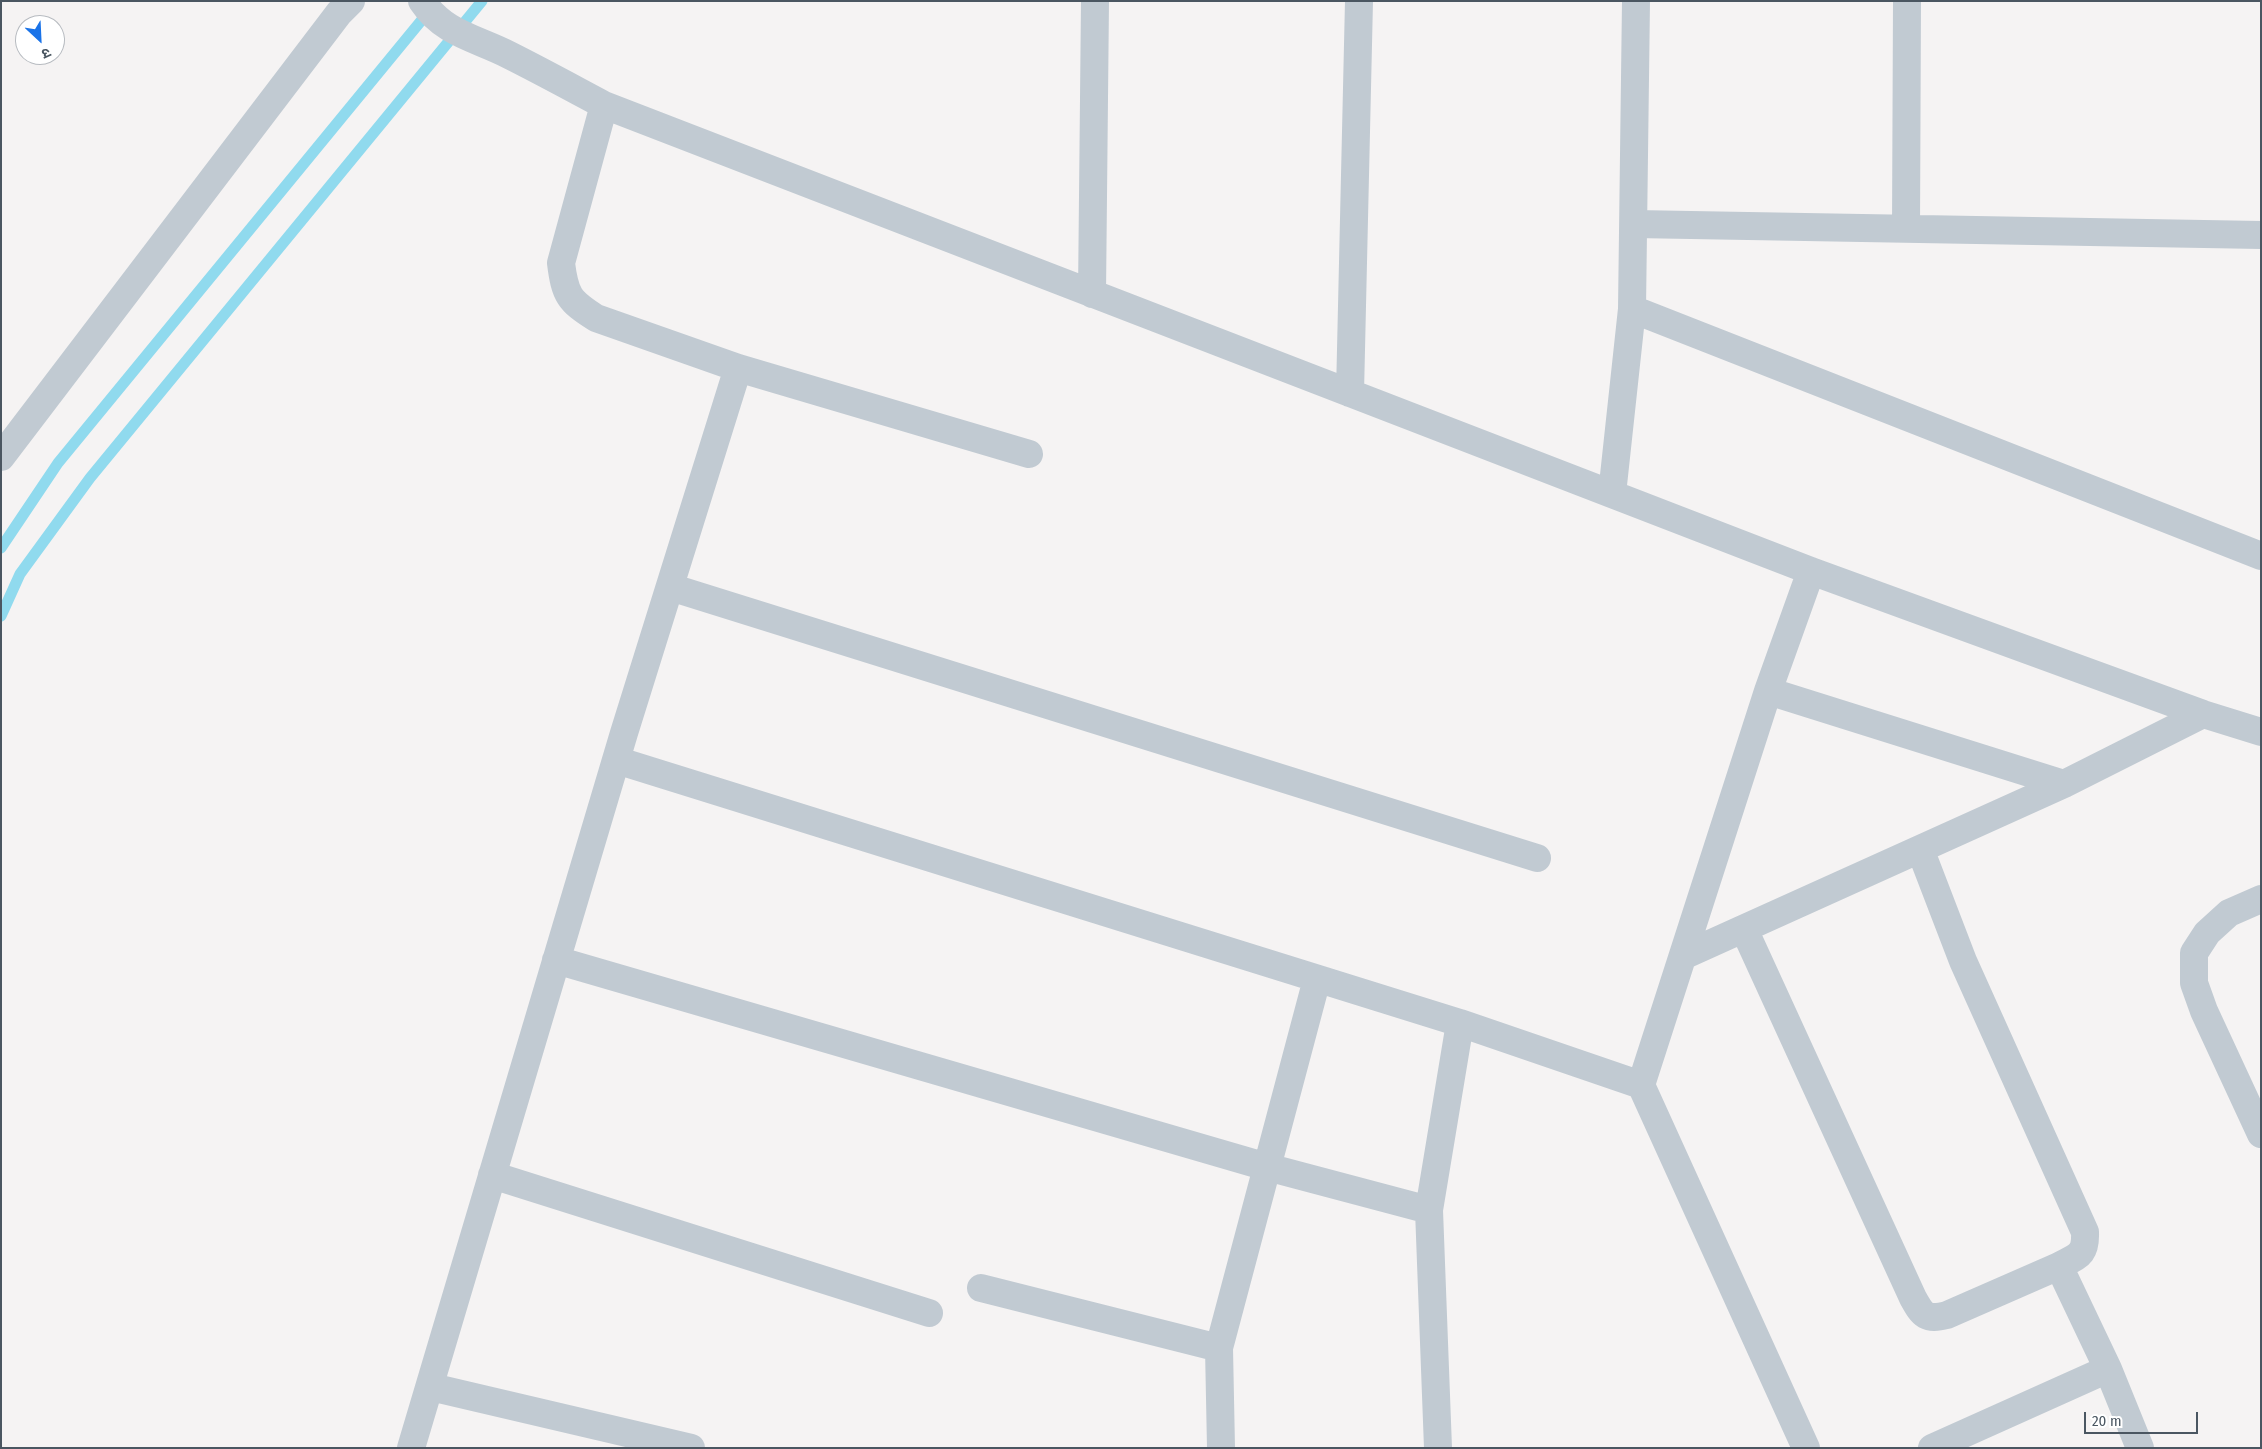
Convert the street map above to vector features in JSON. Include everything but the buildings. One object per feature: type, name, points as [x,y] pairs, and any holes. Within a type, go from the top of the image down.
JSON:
[{"type":"street","points":[[1,457],[350,1]]},
{"type":"street","points":[[422,1],[438,21],[452,30],[506,53],[604,105],[1812,571],[2203,714],[2261,732]]},
{"type":"street","points":[[1092,294],[1095,1]]},
{"type":"street","points":[[1350,393],[1359,1]]},
{"type":"street","points":[[1612,494],[1632,309],[1636,1]]},
{"type":"street","points":[[1906,228],[1907,1]]},
{"type":"street","points":[[604,105],[561,263],[564,288],[576,306],[596,318],[738,368],[1028,454]]},
{"type":"street","points":[[1634,224],[2261,235]]},
{"type":"street","points":[[1632,309],[2261,556]]},
{"type":"street","points":[[411,1448],[616,760],[738,368]]},
{"type":"street","points":[[1806,1448],[1641,1086],[1768,691],[1812,571]]},
{"type":"street","points":[[670,587],[1537,858]]},
{"type":"street","points":[[1768,691],[2064,784]]},
{"type":"street","points":[[1683,956],[2064,784],[2203,714]]},
{"type":"street","points":[[616,760],[1460,1023],[1641,1086]]},
{"type":"street","points":[[1744,929],[1913,1298],[1922,1313],[1933,1318],[1947,1315],[2059,1266],[2081,1254],[2086,1244],[2085,1232],[1963,961],[1920,849]]},
{"type":"street","points":[[2261,900],[2229,913],[2207,933],[2194,953],[2194,984],[2204,1011],[2261,1134]]},
{"type":"street","points":[[556,960],[1267,1167],[1429,1210]]},
{"type":"street","points":[[1221,1448],[1219,1348],[1317,979]]},
{"type":"street","points":[[1438,1448],[1429,1210],[1460,1023]]},
{"type":"street","points":[[492,1175],[929,1313]]},
{"type":"street","points":[[2059,1266],[2108,1369],[2140,1448]]},
{"type":"street","points":[[981,1288],[1219,1348]]},
{"type":"street","points":[[1932,1448],[2108,1369]]},
{"type":"street","points":[[430,1387],[691,1448]]},
{"type":"waterway","points":[[1,616],[20,574],[90,478],[482,1]]},
{"type":"waterway","points":[[1,548],[58,463],[430,10]]}]
